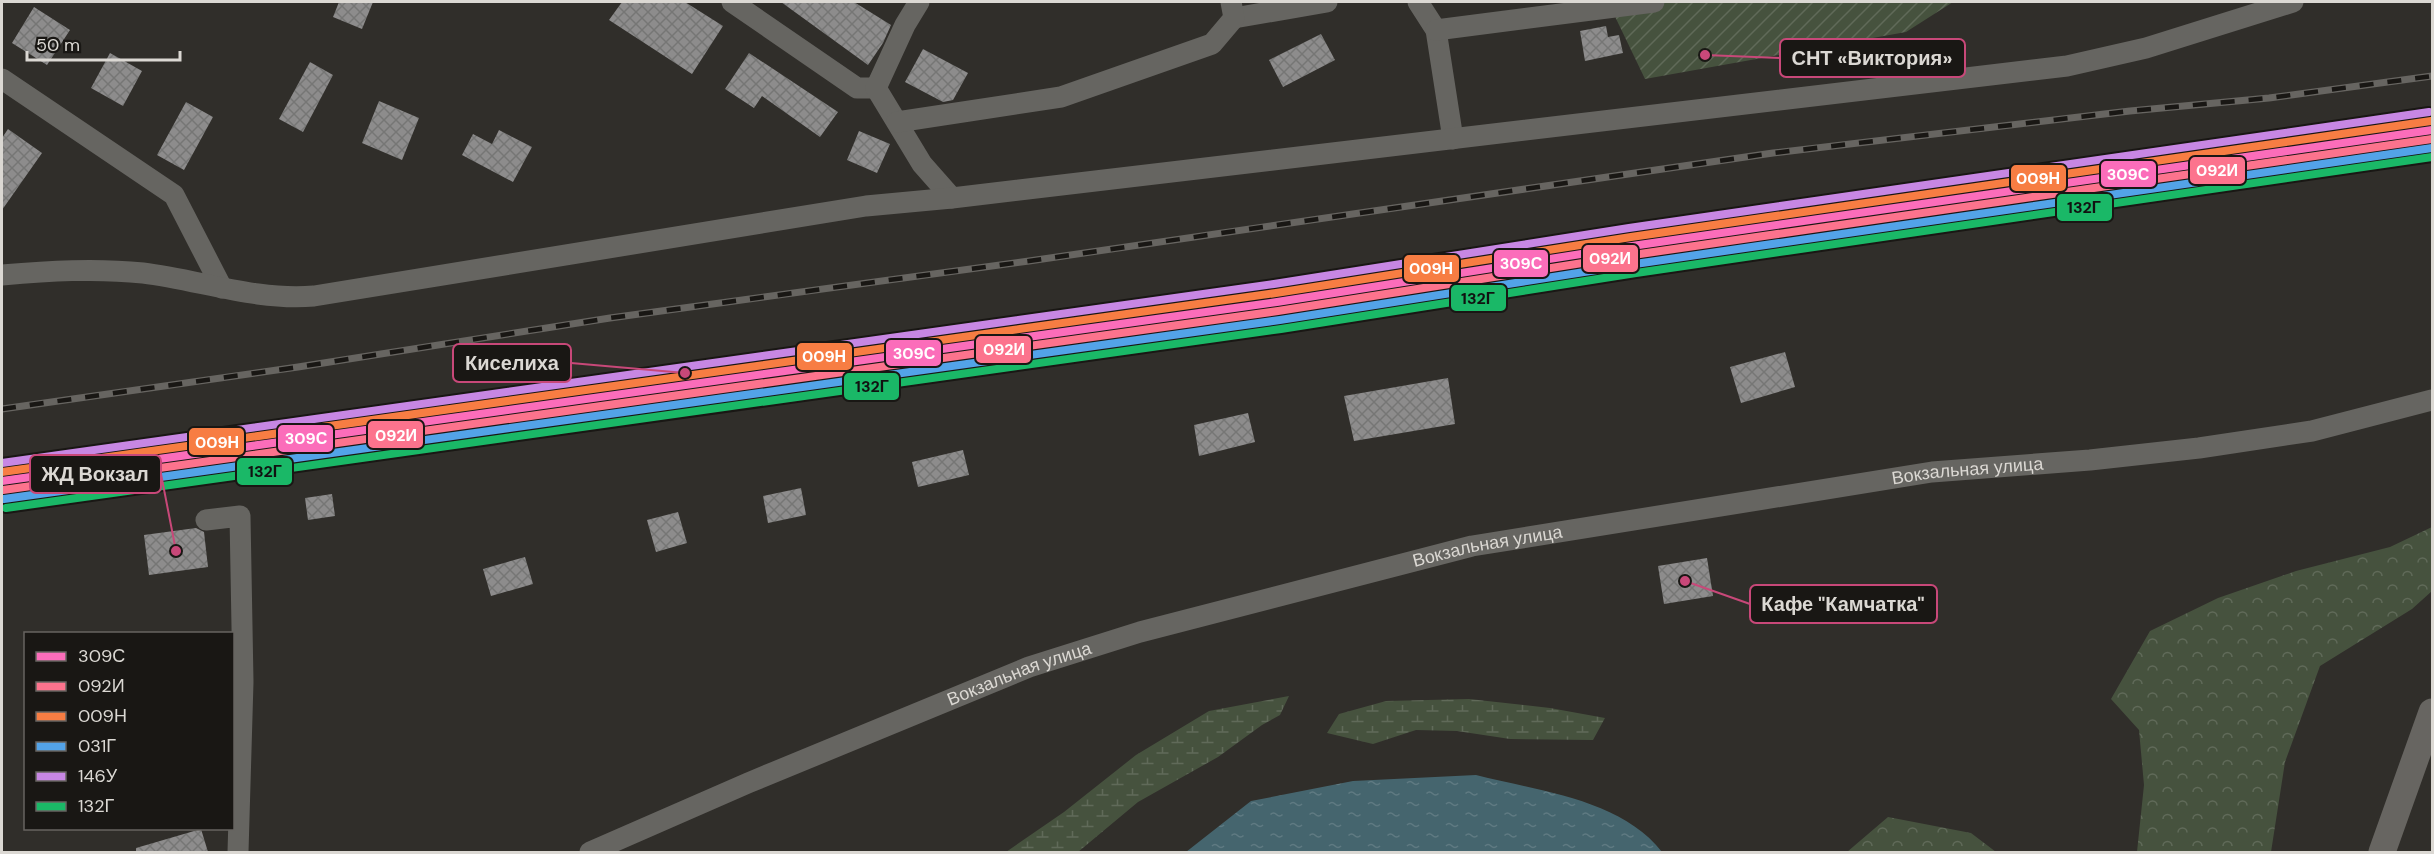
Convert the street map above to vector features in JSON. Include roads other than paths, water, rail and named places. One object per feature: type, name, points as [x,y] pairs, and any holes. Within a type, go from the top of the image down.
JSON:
[{"type":"main road","points":[[2382,852],[2433,712]]},
{"type":"street","points":[[732,2],[857,88],[876,88]]},
{"type":"street","points":[[876,88],[904,25],[919,2]]},
{"type":"street","points":[[897,122],[1061,97],[1212,44],[1233,10],[1327,2]]},
{"type":"street","points":[[1418,2],[1436,30],[1453,139]]},
{"type":"street","points":[[1436,30],[1654,2]]},
{"type":"street","points":[[2,275],[59,270],[142,273],[291,298],[314,296],[866,206],[952,198],[2067,66],[2146,48],[2293,2]]},
{"type":"street","points":[[2,79],[174,195],[222,288]]},
{"type":"street","points":[[876,88],[922,164],[952,198]]},
{"type":"street","name":"Вокзальная улица","points":[[590,852],[747,783],[1029,668],[1140,632],[1472,546],[1932,472],[2090,460],[2199,448],[2312,431],[2430,402]]},
{"type":"street","points":[[206,520],[240,516],[243,682],[238,852]]},
{"type":"water","points":[[1476,775],[1551,792],[1601,809],[1645,834],[1662,852],[1186,852],[1251,801],[1353,781]]},
{"type":"railway","points":[[2,409],[298,367],[610,318],[1029,261],[1773,153],[2130,111],[2269,98],[2432,76]]},
{"type":"place","name":"СНТ «Виктория»","points":[[1705,55]]},
{"type":"place","name":"Киселиха","points":[[685,373]]},
{"type":"place","name":"ЖД Вокзал","points":[[176,551]]},
{"type":"place","name":"Кафе \"Камчатка\"","points":[[1685,581]]}]
